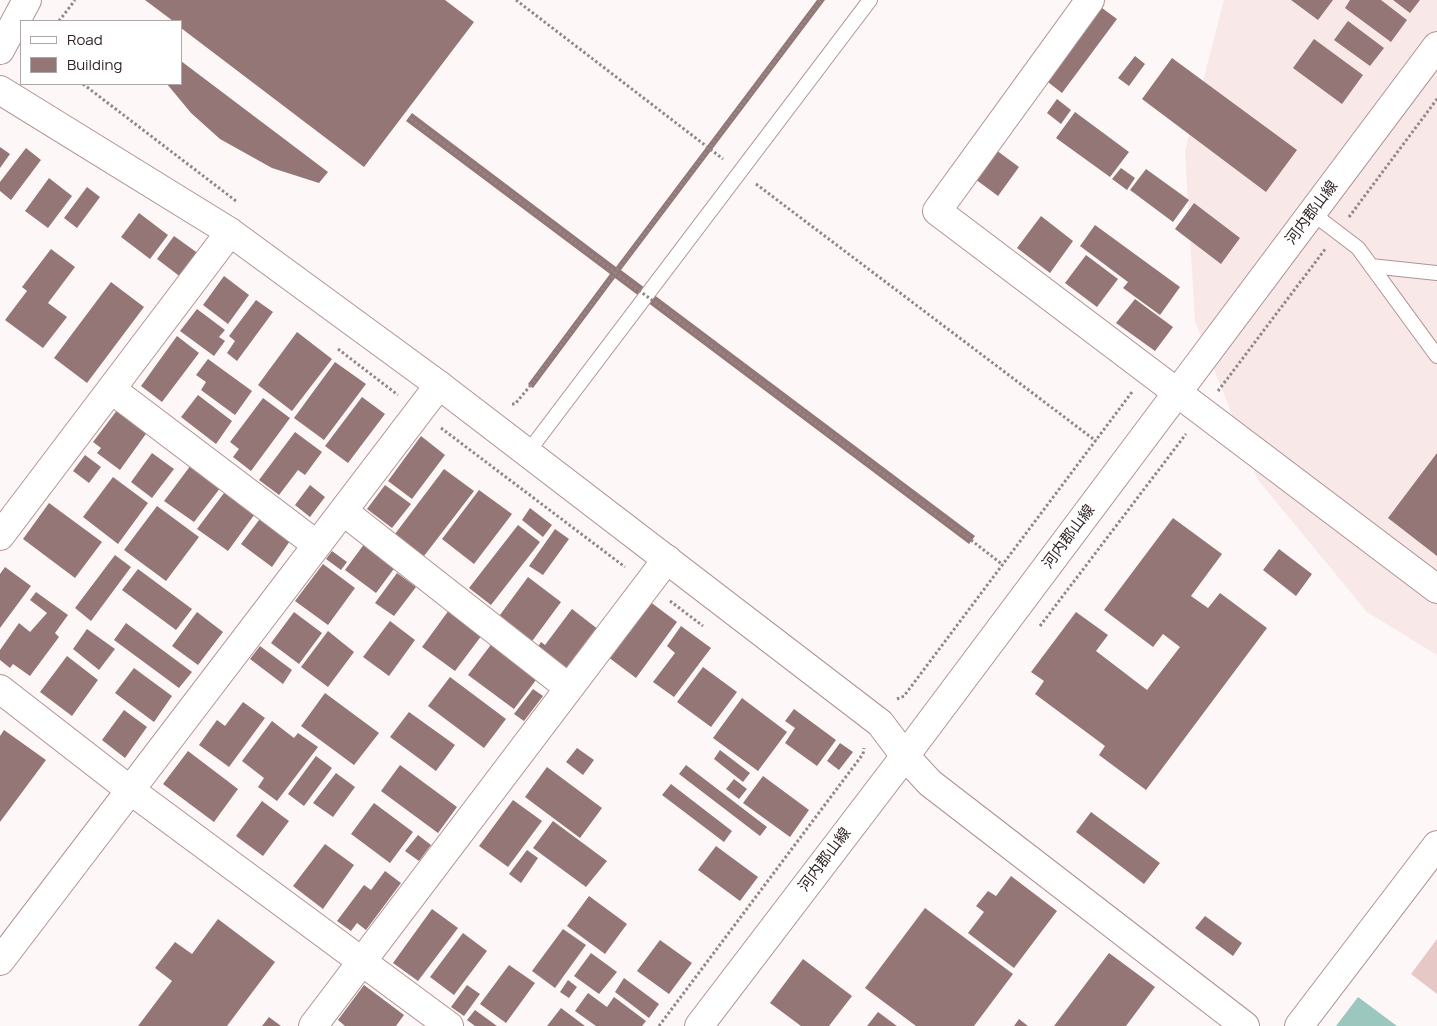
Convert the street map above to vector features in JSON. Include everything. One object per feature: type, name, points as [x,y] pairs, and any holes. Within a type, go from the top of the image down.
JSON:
[{"type":"street","points":[[0,50],[27,0]]},
{"type":"street","points":[[1090,0],[937,211],[1437,589]]},
{"type":"street","name":"河内郡山線","points":[[699,1026],[905,756],[1437,46]]},
{"type":"street","points":[[0,90],[230,232],[439,385],[880,724],[905,756],[930,783],[1245,1026]]},
{"type":"street","points":[[0,536],[230,232]]},
{"type":"street","points":[[0,961],[439,385]]},
{"type":"street","points":[[111,389],[317,545]]},
{"type":"street","points":[[344,511],[569,688]]},
{"type":"street","points":[[313,1026],[667,559]]},
{"type":"street","points":[[0,689],[130,790],[449,1026]]},
{"type":"street","points":[[1299,1026],[1437,845]]},
{"type":"lane","points":[[528,452],[652,300],[740,172],[870,0]]},
{"type":"lane","points":[[1312,213],[1358,248],[1437,356]]},
{"type":"lane","points":[[1371,266],[1437,273]]},
{"type":"path","points":[[60,20],[75,0]]},
{"type":"path","points":[[516,0],[708,148],[1096,441]]},
{"type":"path","points":[[530,386],[821,0]]},
{"type":"path","points":[[1038,629],[1437,99]]},
{"type":"path","points":[[411,119],[1002,565]]},
{"type":"path","points":[[652,300],[663,296]]},
{"type":"path","points":[[652,300],[652,312]]},
{"type":"path","points":[[332,344],[705,627]]},
{"type":"path","points":[[891,698],[898,700],[904,696],[1147,371]]},
{"type":"path","points":[[659,1026],[863,754],[865,745]]},
{"type":"shaded area","points":[[1224,0],[1437,0],[1437,655],[1367,612],[1258,480],[1195,321],[1185,151]]},
{"type":"shaded area","points":[[1437,939],[1437,994],[1411,974]]},
{"type":"shaded area","points":[[1358,997],[1397,1026],[1336,1026]]},
{"type":"building","points":[[145,0],[445,0],[474,22],[364,167],[182,29],[182,20],[172,20]]},
{"type":"building","points":[[817,0],[825,0],[621,270],[975,536],[969,544],[615,278],[533,388],[530,386],[528,384],[610,274],[406,121],[412,113],[616,267]]},
{"type":"building","points":[[1291,0],[1333,0],[1318,20]]},
{"type":"building","points":[[1350,0],[1381,0],[1407,20],[1391,42],[1345,8]]},
{"type":"building","points":[[1393,0],[1420,0],[1410,13]]},
{"type":"building","points":[[1098,5],[1117,19],[1062,93],[1044,79]]},
{"type":"building","points":[[1348,21],[1384,48],[1370,66],[1334,40]]},
{"type":"building","points":[[1314,39],[1363,75],[1342,104],[1293,68]]},
{"type":"building","points":[[1135,56],[1145,64],[1129,86],[1118,78]]},
{"type":"building","points":[[1172,58],[1297,150],[1266,192],[1142,99]]},
{"type":"building","points":[[182,62],[328,172],[319,183],[272,168],[220,139],[191,113],[168,85],[182,85]]},
{"type":"building","points":[[1057,99],[1071,110],[1061,124],[1047,113]]},
{"type":"building","points":[[1075,112],[1129,152],[1110,177],[1056,138]]},
{"type":"building","points":[[0,147],[10,154],[0,168]]},
{"type":"building","points":[[992,147],[1019,167],[998,196],[971,176]]},
{"type":"building","points":[[26,148],[41,160],[11,200],[0,191],[0,182]]},
{"type":"building","points":[[1121,168],[1135,178],[1127,190],[1112,179]]},
{"type":"building","points":[[1146,169],[1189,200],[1173,222],[1130,190]]},
{"type":"building","points":[[49,178],[72,196],[48,228],[25,211]]},
{"type":"building","points":[[87,187],[100,197],[77,228],[64,218]]},
{"type":"building","points":[[1194,203],[1240,238],[1221,264],[1175,229]]},
{"type":"building","points":[[139,213],[168,235],[150,259],[121,237]]},
{"type":"building","points":[[1041,216],[1073,241],[1050,273],[1017,248]]},
{"type":"building","points":[[1095,225],[1180,287],[1160,315],[1123,288],[1128,282],[1080,246]]},
{"type":"building","points":[[174,236],[199,254],[182,278],[157,259]]},
{"type":"building","points":[[51,249],[75,267],[48,303],[67,317],[43,348],[5,320],[27,291],[22,287]]},
{"type":"building","points":[[1086,255],[1118,279],[1097,307],[1065,283]]},
{"type":"building","points":[[224,276],[249,295],[228,324],[203,305]]},
{"type":"building","points":[[111,282],[144,307],[87,383],[54,358]]},
{"type":"building","points":[[1135,299],[1173,327],[1155,351],[1116,323]]},
{"type":"building","points":[[256,300],[273,312],[237,361],[227,353],[235,341],[229,336]]},
{"type":"building","points":[[197,309],[225,330],[219,337],[225,341],[214,356],[180,331]]},
{"type":"building","points":[[297,332],[332,359],[292,411],[258,385]]},
{"type":"building","points":[[177,336],[199,353],[162,402],[141,386]]},
{"type":"building","points":[[208,359],[252,391],[235,415],[201,390],[206,382],[196,375]]},
{"type":"building","points":[[335,362],[366,384],[324,440],[294,418]]},
{"type":"building","points":[[198,395],[232,421],[216,444],[181,417]]},
{"type":"building","points":[[362,397],[385,414],[348,463],[325,446]]},
{"type":"building","points":[[263,398],[290,418],[251,471],[233,457],[239,449],[230,442]]},
{"type":"building","points":[[118,409],[148,431],[120,470],[97,453],[101,448],[93,442]]},
{"type":"building","points":[[295,432],[322,452],[305,475],[298,470],[279,495],[259,480]]},
{"type":"building","points":[[421,436],[445,455],[412,499],[388,481]]},
{"type":"building","points":[[152,453],[174,469],[152,498],[131,482]]},
{"type":"building","points":[[1437,453],[1437,556],[1388,518]]},
{"type":"building","points":[[85,455],[101,467],[89,483],[73,471]]},
{"type":"building","points":[[191,465],[221,487],[194,522],[164,501]]},
{"type":"building","points":[[444,469],[474,491],[424,556],[395,534]]},
{"type":"building","points":[[113,477],[148,503],[118,544],[83,517]]},
{"type":"building","points":[[310,485],[325,497],[310,517],[295,505]]},
{"type":"building","points":[[385,485],[411,504],[392,528],[367,509]]},
{"type":"building","points":[[227,489],[257,511],[228,551],[197,529]]},
{"type":"building","points":[[479,490],[512,514],[474,564],[442,539]]},
{"type":"building","points":[[49,503],[102,542],[75,578],[23,539]]},
{"type":"building","points":[[157,506],[199,537],[166,581],[124,550]]},
{"type":"building","points":[[530,508],[552,525],[543,537],[522,520]]},
{"type":"building","points":[[262,516],[292,538],[272,567],[241,544]]},
{"type":"building","points":[[1173,518],[1222,554],[1191,596],[1208,608],[1220,593],[1267,628],[1146,790],[1099,755],[1105,746],[1035,694],[1044,681],[1031,672],[1076,612],[1108,635],[1096,651],[1147,690],[1180,647],[1163,634],[1153,647],[1104,610]]},
{"type":"building","points":[[518,525],[540,542],[491,605],[469,588]]},
{"type":"building","points":[[555,529],[569,539],[543,575],[529,566]]},
{"type":"building","points":[[365,543],[396,566],[376,593],[345,570]]},
{"type":"building","points":[[1279,549],[1312,574],[1296,596],[1263,570]]},
{"type":"building","points":[[332,551],[347,562],[341,570],[326,559]]},
{"type":"building","points":[[115,555],[131,567],[91,621],[75,608]]},
{"type":"building","points":[[323,564],[355,588],[328,625],[295,601]]},
{"type":"building","points":[[5,567],[31,586],[0,628],[0,574]]},
{"type":"building","points":[[138,569],[192,609],[176,630],[122,590]]},
{"type":"building","points":[[397,573],[416,587],[394,616],[375,603]]},
{"type":"building","points":[[528,577],[561,602],[530,644],[497,619]]},
{"type":"building","points":[[36,592],[68,615],[55,633],[59,637],[30,676],[13,664],[10,668],[0,660],[0,650],[19,623],[30,632],[47,613],[30,600]]},
{"type":"building","points":[[649,601],[677,622],[636,678],[608,657]]},
{"type":"building","points":[[572,609],[599,630],[564,677],[533,654],[541,642],[545,645]]},
{"type":"building","points":[[449,610],[482,635],[455,671],[422,647]]},
{"type":"building","points":[[197,612],[223,632],[198,665],[172,646]]},
{"type":"building","points":[[294,612],[322,633],[299,664],[271,643]]},
{"type":"building","points":[[390,621],[415,640],[389,676],[363,657]]},
{"type":"building","points":[[126,623],[192,672],[179,688],[114,640]]},
{"type":"building","points":[[681,626],[711,648],[674,697],[653,682],[675,653],[667,646]]},
{"type":"building","points":[[87,629],[115,649],[99,670],[73,649]]},
{"type":"building","points":[[328,631],[354,652],[328,687],[301,667]]},
{"type":"building","points":[[493,642],[539,676],[514,709],[468,675]]},
{"type":"building","points":[[260,646],[292,670],[283,684],[250,659]]},
{"type":"building","points":[[67,656],[98,680],[72,716],[40,692]]},
{"type":"building","points":[[703,667],[737,692],[711,727],[677,702]]},
{"type":"building","points":[[134,668],[172,696],[154,722],[115,693]]},
{"type":"building","points":[[450,677],[506,719],[484,748],[428,706]]},
{"type":"building","points":[[533,689],[543,696],[524,721],[514,714]]},
{"type":"building","points":[[325,693],[379,733],[354,765],[301,726]]},
{"type":"building","points":[[742,698],[787,732],[758,771],[713,738]]},
{"type":"building","points":[[243,702],[265,718],[229,767],[199,745],[217,720],[225,726]]},
{"type":"building","points":[[794,709],[836,740],[817,766],[785,743],[795,728],[785,721]]},
{"type":"building","points":[[124,710],[147,727],[125,758],[102,740]]},
{"type":"building","points":[[409,712],[455,745],[436,771],[390,737]]},
{"type":"building","points":[[272,721],[294,738],[298,733],[318,747],[277,801],[258,787],[264,778],[242,761]]},
{"type":"building","points":[[4,730],[46,760],[0,822],[0,736]]},
{"type":"building","points":[[840,743],[853,752],[839,770],[827,761]]},
{"type":"building","points":[[577,748],[594,760],[583,775],[566,762]]},
{"type":"building","points":[[720,750],[750,773],[743,782],[714,759]]},
{"type":"building","points":[[188,751],[238,789],[214,822],[163,784]]},
{"type":"building","points":[[316,756],[332,768],[304,806],[288,794]]},
{"type":"building","points":[[400,765],[457,807],[438,833],[381,791]]},
{"type":"building","points":[[686,765],[767,827],[760,836],[679,774]]},
{"type":"building","points":[[547,767],[602,808],[580,838],[525,797]]},
{"type":"building","points":[[336,773],[355,787],[333,817],[313,803]]},
{"type":"building","points":[[763,776],[809,810],[790,837],[743,803]]},
{"type":"building","points":[[734,779],[747,789],[739,799],[726,789]]},
{"type":"building","points":[[671,784],[732,831],[724,842],[662,795]]},
{"type":"building","points":[[513,800],[542,821],[508,867],[479,846]]},
{"type":"building","points":[[262,801],[289,821],[263,856],[236,836]]},
{"type":"building","points":[[374,803],[413,832],[390,863],[351,834]]},
{"type":"building","points":[[1091,812],[1160,863],[1144,884],[1076,832]]},
{"type":"building","points":[[553,821],[607,861],[586,887],[533,848]]},
{"type":"building","points":[[418,835],[431,845],[419,861],[405,851]]},
{"type":"building","points":[[325,844],[354,865],[323,909],[293,886]]},
{"type":"building","points":[[716,846],[758,877],[740,901],[698,870]]},
{"type":"building","points":[[527,850],[538,858],[521,883],[509,874]]},
{"type":"building","points":[[385,871],[401,883],[366,930],[357,923],[351,931],[337,921],[364,885],[371,890]]},
{"type":"building","points":[[1011,876],[1057,911],[1014,968],[968,933],[984,912],[976,906],[988,891],[996,896]]},
{"type":"building","points":[[589,896],[627,924],[605,954],[567,926]]},
{"type":"building","points":[[925,908],[1013,974],[974,1026],[916,1026],[865,988]]},
{"type":"building","points":[[432,909],[458,928],[418,981],[393,963]]},
{"type":"building","points":[[1205,916],[1242,943],[1233,956],[1195,928]]},
{"type":"building","points":[[218,919],[275,962],[227,1026],[138,1026],[172,981],[155,968],[175,942],[192,954]]},
{"type":"building","points":[[563,929],[586,945],[555,988],[532,971]]},
{"type":"building","points":[[463,933],[487,951],[454,995],[430,977]]},
{"type":"building","points":[[660,940],[692,963],[669,994],[637,971]]},
{"type":"building","points":[[591,953],[617,972],[599,994],[574,976]]},
{"type":"building","points":[[1109,953],[1155,987],[1126,1026],[1054,1026]]},
{"type":"building","points":[[803,959],[852,996],[829,1026],[801,1026],[770,1003]]},
{"type":"building","points":[[509,965],[535,983],[506,1023],[480,1004]]},
{"type":"building","points":[[624,978],[659,1004],[649,1018],[615,992]]},
{"type":"building","points":[[568,980],[577,987],[569,998],[560,992]]},
{"type":"building","points":[[364,985],[404,1015],[396,1026],[345,1026],[338,1020]]},
{"type":"building","points":[[467,985],[480,994],[464,1016],[451,1007]]},
{"type":"building","points":[[588,993],[607,1007],[614,997],[646,1021],[642,1026],[596,1026],[575,1011]]},
{"type":"building","points":[[561,1008],[585,1026],[547,1026]]},
{"type":"building","points":[[475,1010],[497,1026],[475,1026],[467,1020]]},
{"type":"building","points":[[878,1012],[897,1026],[867,1026]]},
{"type":"building","points":[[269,1017],[281,1026],[262,1026]]},
{"type":"building","points":[[1019,1019],[1028,1026],[1014,1026]]}]
